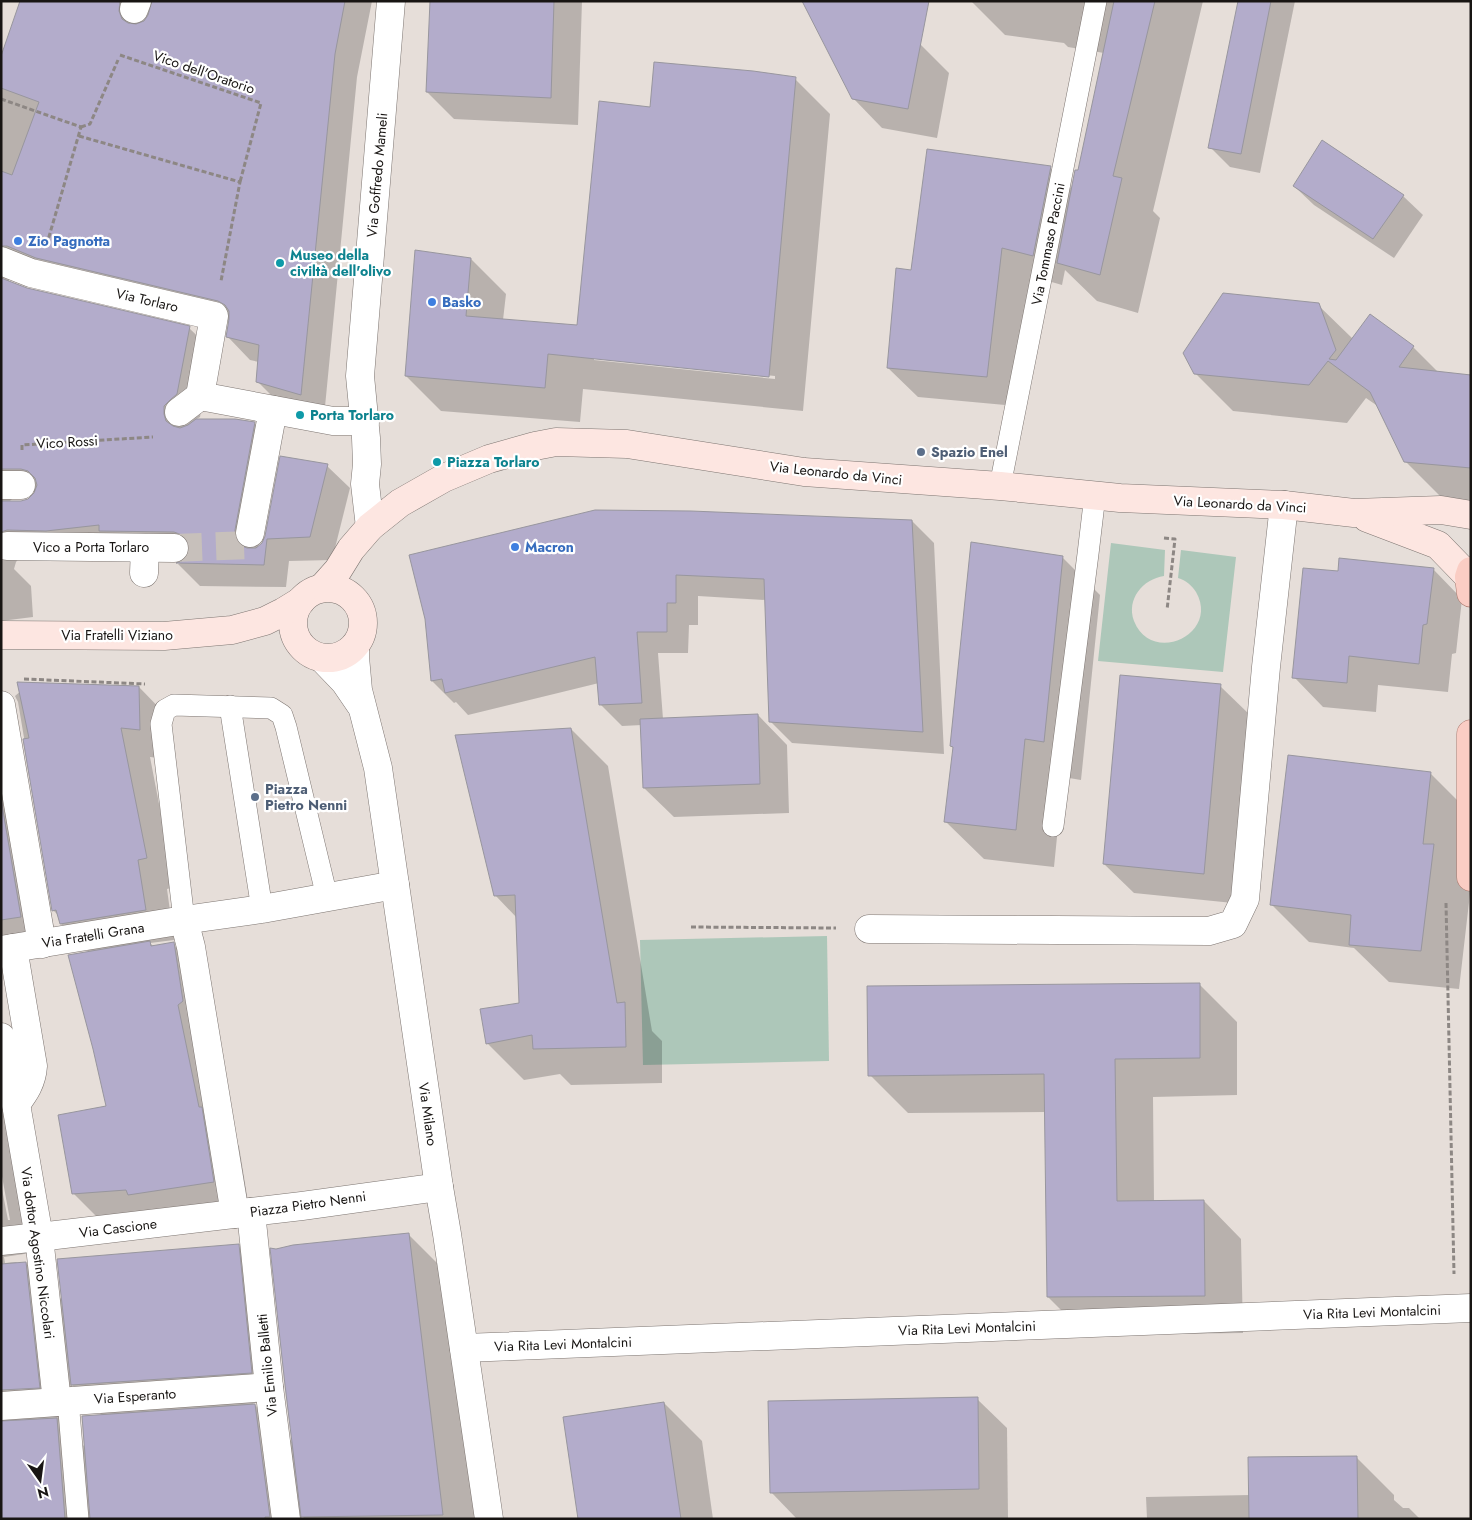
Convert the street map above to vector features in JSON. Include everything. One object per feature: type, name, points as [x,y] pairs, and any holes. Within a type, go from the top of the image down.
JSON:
[{"type":"main road","name":"Via Leonardo da Vinci","points":[[312,595],[338,570],[350,549],[370,527],[400,503],[444,478],[488,459],[556,442],[628,444],[804,472],[1000,486],[1130,499],[1284,505],[1354,513],[1441,510],[1471,515]]},
{"type":"main road","name":"Via Leonardo da Vinci","points":[[1354,513],[1438,545],[1470,581]]},
{"type":"main road","points":[[350,549],[348,572],[350,586],[361,611],[363,623],[361,635],[355,646],[346,653],[334,658],[311,652],[295,635],[293,623],[295,611],[312,595],[334,589],[346,593],[355,601]]},
{"type":"main road","name":"Via Fratelli Viziano","points":[[1,635],[164,636],[232,630],[265,621],[312,595]]},
{"type":"main road","name":"Via Fratelli Viziano","points":[[232,630],[268,636],[311,652]]},
{"type":"main road","points":[[1471,734],[1471,877]]},
{"type":"street","name":"Via Goffredo Mameli","points":[[366,430],[360,376],[391,1]]},
{"type":"street","name":"Via Torlaro","points":[[1,262],[38,275],[214,316]]},
{"type":"street","points":[[179,412],[200,396],[214,316]]},
{"type":"street","points":[[200,396],[333,421],[366,430],[367,464],[365,484],[370,527]]},
{"type":"street","points":[[250,533],[273,410]]},
{"type":"street","points":[[869,928],[1209,931],[1233,924],[1245,899],[1266,667],[1284,505]]},
{"type":"street","name":"Vico a Porta Torlaro","points":[[7,546],[145,560],[174,548]]},
{"type":"street","name":"Via Milano","points":[[355,646],[357,679],[378,768],[489,1519]]},
{"type":"street","name":"Via Milano","points":[[311,652],[345,682],[363,709]]},
{"type":"street","points":[[1,705],[42,944]]},
{"type":"street","points":[[184,920],[262,909],[395,885]]},
{"type":"street","name":"Via Fratelli Grana","points":[[7,949],[184,920]]},
{"type":"street","name":"Piazza Pietro Nenni","points":[[184,920],[191,947],[243,1213],[439,1186]]},
{"type":"street","points":[[7,949],[33,1066],[28,1088],[16,1104]]},
{"type":"street","name":"Via dottor Agostino Niccolari","points":[[1,1037],[16,1104],[39,1237],[62,1401]]},
{"type":"street","name":"Via Cascione","points":[[1,1241],[243,1213]]},
{"type":"street","name":"Via Emilio Balletti","points":[[243,1213],[269,1387],[286,1519]]},
{"type":"street","name":"Via Rita Levi Montalcini","points":[[464,1348],[1471,1308]]},
{"type":"street","name":"Via Esperanto","points":[[1,1406],[269,1387]]},
{"type":"lane","name":"Via Tommaso Paccini","points":[[1000,486],[1096,1]]},
{"type":"lane","points":[[1053,826],[1095,495]]},
{"type":"lane","name":"Piazza Pietro Nenni","points":[[184,920],[161,724],[164,710],[174,705],[230,706]]},
{"type":"lane","points":[[262,909],[230,706],[271,708],[282,715],[328,897]]},
{"type":"lane","points":[[62,1401],[78,1519]]},
{"type":"path","name":"Vico dell'Oratorio","points":[[120,55],[261,104],[240,182]]},
{"type":"path","points":[[1,99],[81,127],[90,124],[118,60]]},
{"type":"path","points":[[38,275],[81,127]]},
{"type":"path","points":[[78,136],[240,182],[214,316]]},
{"type":"path","name":"Vico Rossi","points":[[11,485],[22,445],[162,436]]},
{"type":"path","points":[[1156,537],[1175,539],[1167,610]]},
{"type":"path","points":[[18,679],[149,684]]},
{"type":"path","points":[[1446,896],[1454,1281]]},
{"type":"path","points":[[691,927],[869,928]]},
{"type":"green space","points":[[1111,543],[1165,550],[1164,576],[1149,581],[1138,591],[1132,605],[1132,613],[1134,621],[1143,634],[1155,641],[1168,643],[1181,639],[1192,631],[1199,621],[1201,607],[1193,588],[1184,580],[1178,578],[1181,550],[1236,557],[1223,672],[1098,661]]},
{"type":"green space","points":[[827,936],[829,1061],[643,1065],[640,940]]},
{"type":"building","points":[[20,1],[120,1],[119,11],[122,19],[128,23],[136,24],[144,21],[152,1],[345,1],[335,54],[301,395],[256,382],[259,345],[226,337],[229,311],[225,305],[218,301],[36,258],[7,246],[1,246],[1,171],[12,175],[39,102],[1,88],[1,56]]},
{"type":"building","points":[[430,1],[554,1],[551,98],[426,92]]},
{"type":"building","points":[[802,1],[929,1],[908,109],[852,99]]},
{"type":"building","points":[[1114,1],[1155,1],[1113,176],[1122,178],[1100,275],[1057,263],[1075,170],[1078,170]]},
{"type":"building","points":[[1238,1],[1271,1],[1241,154],[1208,148]]},
{"type":"building","points":[[654,62],[796,77],[769,377],[548,354],[545,388],[405,376],[415,250],[471,258],[466,316],[577,325],[599,101],[650,107]]},
{"type":"building","points":[[1322,140],[1404,195],[1373,239],[1293,186]]},
{"type":"building","points":[[927,149],[1051,166],[1033,256],[1002,248],[987,377],[887,368],[896,268],[911,270]]},
{"type":"building","points":[[1,278],[27,288],[190,326],[177,394],[164,406],[166,421],[180,428],[196,419],[235,419],[255,422],[235,530],[235,539],[240,545],[247,548],[256,548],[262,543],[265,536],[280,456],[328,464],[310,537],[267,539],[264,565],[176,563],[182,561],[187,556],[190,548],[188,541],[182,535],[174,532],[99,531],[99,525],[46,531],[7,530],[1,532],[1,501],[28,499],[34,493],[37,485],[35,478],[28,471],[1,469]]},
{"type":"building","points":[[1223,293],[1319,303],[1336,350],[1329,359],[1336,360],[1370,314],[1414,346],[1399,367],[1471,375],[1471,468],[1404,462],[1370,392],[1328,361],[1309,385],[1194,374],[1183,353]]},
{"type":"building","points":[[595,510],[691,511],[912,520],[923,732],[769,722],[764,579],[676,575],[676,603],[667,603],[667,632],[637,632],[642,703],[599,705],[595,657],[445,693],[442,679],[431,681],[425,619],[409,555]]},
{"type":"building","points":[[971,542],[1063,556],[1044,742],[1025,739],[1016,830],[944,822],[953,747],[950,746]]},
{"type":"building","points":[[1339,558],[1434,568],[1427,624],[1423,625],[1419,664],[1349,656],[1347,683],[1292,678],[1303,568],[1338,571]]},
{"type":"building","points":[[1120,675],[1221,684],[1204,874],[1103,864]]},
{"type":"building","points":[[17,682],[139,686],[140,730],[121,728],[147,858],[138,860],[146,910],[60,924],[56,910],[52,911],[23,739],[29,738]]},
{"type":"building","points":[[758,714],[760,784],[643,788],[640,719]]},
{"type":"building","points":[[571,728],[617,1003],[625,1002],[626,1047],[533,1049],[532,1035],[486,1044],[480,1009],[519,1003],[515,895],[494,896],[455,735]]},
{"type":"building","points":[[1288,755],[1431,772],[1423,844],[1434,844],[1421,951],[1349,945],[1351,915],[1270,905]]},
{"type":"building","points":[[1,799],[21,917],[1,920]]},
{"type":"building","points":[[150,941],[151,946],[174,942],[183,1001],[178,1005],[199,1107],[202,1107],[214,1182],[128,1195],[126,1190],[72,1194],[58,1115],[106,1106],[68,955]]},
{"type":"building","points":[[1200,983],[1200,1058],[1115,1059],[1117,1201],[1204,1200],[1205,1296],[1047,1297],[1044,1074],[868,1076],[867,986]]},
{"type":"building","points":[[409,1233],[443,1515],[301,1517],[270,1248],[276,1249],[293,1245]]},
{"type":"building","points":[[239,1244],[252,1373],[71,1385],[57,1259]]},
{"type":"building","points":[[26,1262],[40,1388],[1,1390],[1,1264]]},
{"type":"building","points":[[978,1397],[979,1489],[770,1493],[768,1401]]},
{"type":"building","points":[[664,1402],[681,1519],[578,1519],[563,1417]]},
{"type":"building","points":[[255,1404],[270,1517],[265,1517],[265,1519],[90,1519],[82,1416]]},
{"type":"building","points":[[57,1418],[65,1519],[1,1519],[1,1421]]},
{"type":"building","points":[[1357,1456],[1358,1519],[1249,1519],[1248,1457]]},
{"type":"tunnel","points":[[174,548],[249,545],[250,533]]},
{"type":"place","name":"Zio Pagnotta","points":[[18,241]]},
{"type":"place","name":"Museo della civiltà dell'olivo","points":[[280,263]]},
{"type":"place","name":"Basko","points":[[432,302]]},
{"type":"place","name":"Porta Torlaro","points":[[300,415]]},
{"type":"place","name":"Spazio Enel","points":[[921,452]]},
{"type":"place","name":"Piazza Torlaro","points":[[437,462]]},
{"type":"place","name":"Macron","points":[[515,547]]},
{"type":"place","name":"Piazza Pietro Nenni","points":[[255,797]]}]
